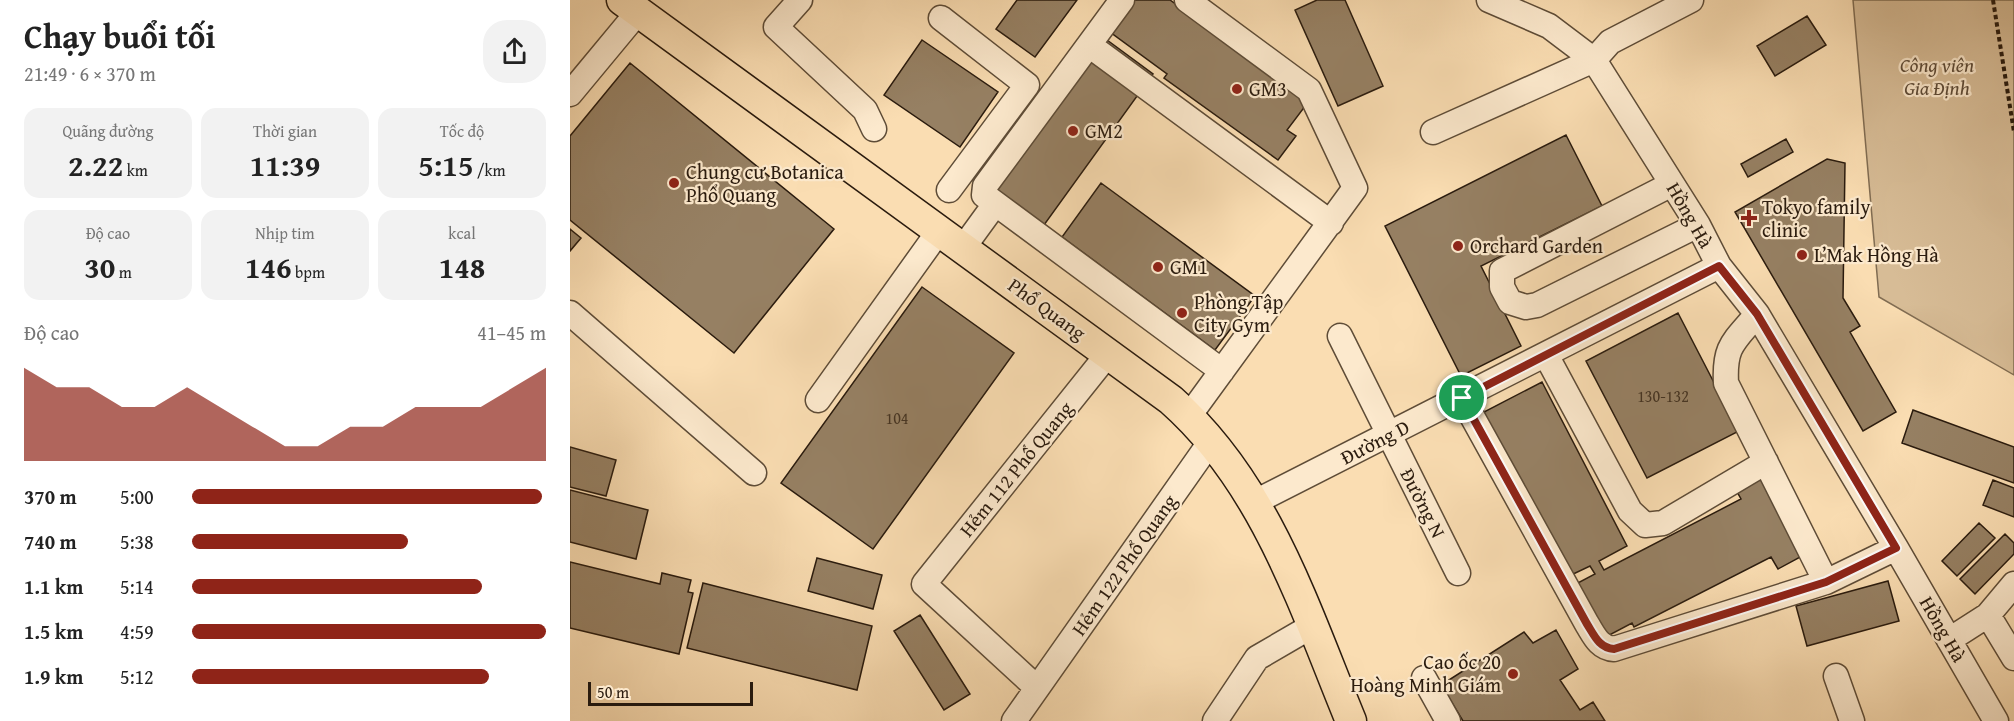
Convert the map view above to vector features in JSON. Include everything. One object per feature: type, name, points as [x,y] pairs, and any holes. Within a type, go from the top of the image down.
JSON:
[{"type":"main road","name":"Phổ Quang","points":[[630,6],[1171,400],[1189,416],[1211,441],[1255,502],[1295,582],[1351,721]]},
{"type":"street","points":[[800,0],[776,27],[865,110],[874,129]]},
{"type":"street","points":[[1122,0],[985,186],[984,195],[1222,371]]},
{"type":"street","points":[[1187,0],[1312,93],[1355,188],[1189,416]]},
{"type":"street","points":[[1433,132],[1594,60],[1610,42],[1691,0]]},
{"type":"street","name":"Hồng Hà","points":[[1494,1],[1549,26],[1594,60],[1698,225],[1719,266],[1757,314],[1996,721]]},
{"type":"street","points":[[570,94],[630,6]]},
{"type":"street","points":[[941,18],[1027,85],[949,190]]},
{"type":"street","points":[[1089,45],[1331,223]]},
{"type":"street","points":[[1672,184],[1502,271],[1502,287],[1510,302],[1526,308],[1536,305],[1698,225]]},
{"type":"street","points":[[963,248],[995,204]]},
{"type":"street","points":[[818,400],[939,231]]},
{"type":"street","name":"Đường D","points":[[1255,502],[1719,266]]},
{"type":"street","points":[[570,313],[754,473]]},
{"type":"street","points":[[1757,314],[1729,348],[1725,362],[1726,383],[1826,582]]},
{"type":"street","name":"Đường N","points":[[1340,336],[1458,573]]},
{"type":"street","name":"Hẻm 112 Phổ Quang","points":[[1036,688],[924,584],[1108,354]]},
{"type":"street","points":[[1546,355],[1630,511],[1646,525],[1663,523],[1766,462]]},
{"type":"street","points":[[1462,398],[1587,624],[1600,644],[1607,649],[1668,633],[1826,582],[1896,548]]},
{"type":"street","name":"Hẻm 122 Phổ Quang","points":[[1014,721],[1211,441]]},
{"type":"street","points":[[1949,640],[1988,615],[2014,584]]},
{"type":"street","points":[[1988,615],[2014,658]]},
{"type":"street","points":[[1215,721],[1257,658],[1312,626]]},
{"type":"street","points":[[1836,676],[1852,721]]},
{"type":"street","points":[[1424,678],[1448,721]]},
{"type":"path","points":[[1993,0],[2014,132]]},
{"type":"green space","name":"Công viên Gia Định","points":[[1853,0],[2014,0],[2014,375],[1879,297]]},
{"type":"building","points":[[1017,0],[1077,0],[1035,57],[996,29]]},
{"type":"building","name":"GM3","points":[[1133,0],[1170,0],[1309,101],[1287,130],[1296,136],[1278,160],[1164,78],[1167,74],[1110,32]]},
{"type":"building","points":[[1317,0],[1345,0],[1383,86],[1338,106],[1295,10]]},
{"type":"building","points":[[1807,16],[1826,45],[1775,76],[1757,46]]},
{"type":"building","name":"GM2","points":[[1103,37],[1153,74],[1044,225],[993,188]]},
{"type":"building","points":[[922,40],[998,92],[960,147],[884,95]]},
{"type":"building","name":"Chung cư Botanica Phổ Quang","points":[[630,63],[834,229],[734,353],[570,220],[570,136]]},
{"type":"building","name":"Orchard Garden","points":[[1566,135],[1602,206],[1481,266],[1521,346],[1461,376],[1385,226]]},
{"type":"building","points":[[1786,139],[1793,152],[1748,177],[1741,164]]},
{"type":"building","name":"L’Mak Hồng Hà","points":[[1827,159],[1845,163],[1843,298],[1860,326],[1850,332],[1896,412],[1863,431],[1735,212]]},
{"type":"building","name":"GM1","points":[[1101,183],[1255,296],[1215,350],[1062,237]]},
{"type":"building","points":[[570,229],[581,238],[570,251]]},
{"type":"building","points":[[922,287],[1014,353],[873,549],[781,483]]},
{"type":"building","points":[[1678,313],[1739,431],[1647,478],[1586,361]]},
{"type":"building","points":[[1542,382],[1627,546],[1599,561],[1604,570],[1741,499],[1736,490],[1763,476],[1804,555],[1778,569],[1771,557],[1634,627],[1632,623],[1600,640],[1572,586],[1595,574],[1590,566],[1567,577],[1482,413]]},
{"type":"building","points":[[1913,410],[2014,447],[2014,483],[1902,443]]},
{"type":"building","points":[[570,447],[616,460],[606,496],[570,487]]},
{"type":"building","points":[[1993,480],[2014,488],[2014,517],[1983,505]]},
{"type":"building","points":[[570,490],[648,510],[636,559],[570,542]]},
{"type":"building","points":[[1979,523],[1995,538],[1957,576],[1942,561]]},
{"type":"building","points":[[2005,534],[2014,543],[2014,554],[1975,594],[1960,579]]},
{"type":"building","points":[[817,558],[882,575],[873,609],[808,591]]},
{"type":"building","points":[[570,562],[660,584],[662,573],[691,580],[688,592],[693,593],[679,654],[570,628]]},
{"type":"building","points":[[1888,581],[1899,621],[1807,646],[1796,606]]},
{"type":"building","points":[[703,583],[872,626],[857,690],[687,648]]},
{"type":"building","points":[[920,615],[970,694],[944,710],[894,631]]},
{"type":"building","name":"Cao ốc 20 Hoàng Minh Giám","points":[[1556,630],[1578,669],[1560,680],[1580,710],[1593,702],[1605,721],[1463,721],[1441,685],[1524,632],[1533,643]]},
{"type":"place","name":"GM3","points":[[1237,89]]},
{"type":"place","name":"GM2","points":[[1073,131]]},
{"type":"place","name":"Chung cư Botanica Phổ Quang","points":[[674,183]]},
{"type":"place","name":"Tokyo family clinic","points":[[1749,218]]},
{"type":"place","name":"Orchard Garden","points":[[1458,246]]},
{"type":"place","name":"L’Mak Hồng Hà","points":[[1802,255]]},
{"type":"place","name":"GM1","points":[[1158,267]]},
{"type":"place","name":"Phòng Tập City Gym","points":[[1182,313]]},
{"type":"place","name":"Cao ốc 20 Hoàng Minh Giám","points":[[1513,674]]},
{"type":"route","points":[[1719,266],[1757,314],[1896,548],[1826,582],[1668,633],[1607,649],[1600,644],[1587,624],[1462,398],[1719,266]]}]
